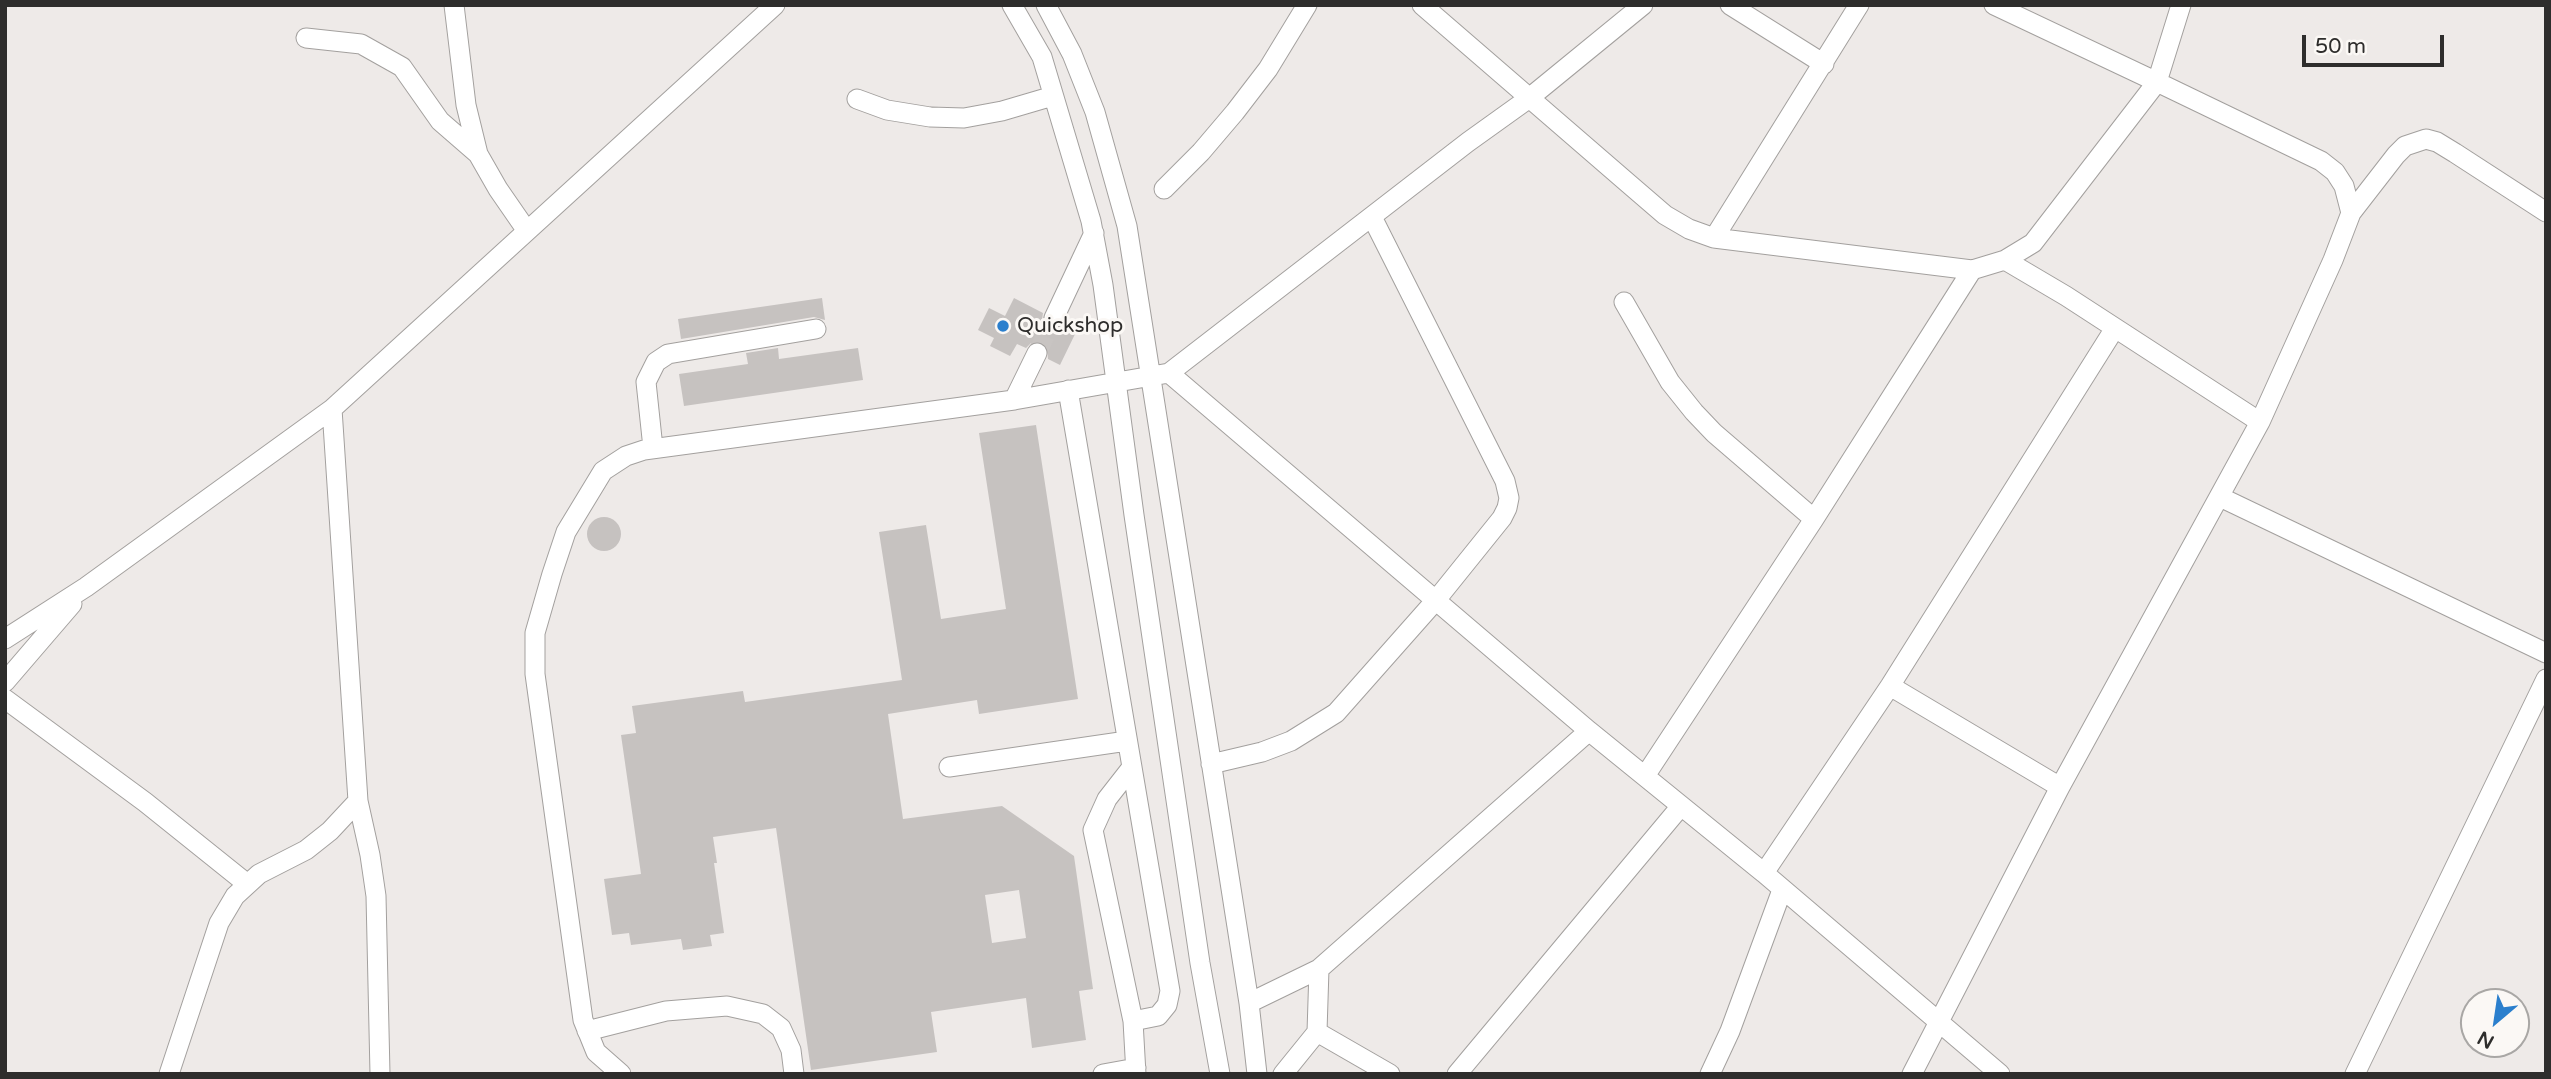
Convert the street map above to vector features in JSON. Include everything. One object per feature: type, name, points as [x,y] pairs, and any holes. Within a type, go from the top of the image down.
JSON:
[{"type":"street","points":[[454,5],[466,105],[478,154],[498,190],[527,231]]},
{"type":"street","points":[[5,639],[86,587],[332,409],[775,5]]},
{"type":"street","points":[[1012,5],[1042,57],[1094,233],[1198,949],[1220,1074]]},
{"type":"street","points":[[1046,5],[1072,54],[1095,112],[1127,226],[1160,375],[1211,764],[1249,1003],[1257,1074]]},
{"type":"street","points":[[1164,189],[1201,152],[1235,112],[1268,69],[1307,5]]},
{"type":"street","points":[[1422,5],[1665,215],[1689,229],[1714,238],[1972,270],[2005,260],[2033,243],[2157,82],[2181,5]]},
{"type":"street","points":[[621,1074],[596,1052],[583,1020],[535,674],[535,633],[566,532],[603,471],[614,463],[653,448],[1014,400],[1160,375],[1528,99],[1643,5]]},
{"type":"street","points":[[1730,5],[1824,64]]},
{"type":"street","points":[[1714,238],[1859,5]]},
{"type":"street","points":[[1994,5],[2321,161],[2335,172],[2344,186],[2351,213]]},
{"type":"street","points":[[306,38],[361,44],[402,67],[440,121],[478,154]]},
{"type":"street","points":[[857,99],[887,110],[930,117],[964,118],[1002,111],[1053,96]]},
{"type":"street","points":[[1912,1074],[2060,787],[2260,422],[2333,260],[2351,213],[2405,146],[2426,139],[2437,142],[2546,212]]},
{"type":"street","points":[[1211,764],[1262,752],[1291,741],[1336,713],[1436,600],[1502,518],[1509,498],[1505,481],[1372,217]]},
{"type":"street","points":[[1054,318],[1094,233]]},
{"type":"street","points":[[2005,260],[2260,422]]},
{"type":"street","points":[[1645,776],[1814,519],[1972,270]]},
{"type":"street","points":[[1624,302],[1670,382],[1694,412],[1714,433],[1814,519]]},
{"type":"street","points":[[1763,873],[1890,686],[2115,328]]},
{"type":"street","points":[[653,448],[646,382],[656,362],[668,354],[816,329]]},
{"type":"street","points":[[1014,400],[1037,353]]},
{"type":"street","points":[[1160,375],[1436,600],[2000,1074]]},
{"type":"street","points":[[1068,390],[1170,991],[1167,1005],[1158,1016],[1133,1021]]},
{"type":"street","points":[[332,409],[358,802],[376,896],[380,1074]]},
{"type":"street","points":[[2220,497],[2546,653]]},
{"type":"street","points":[[5,682],[86,587]]},
{"type":"street","points":[[2355,1074],[2546,679]]},
{"type":"street","points":[[1890,686],[2060,787]]},
{"type":"street","points":[[5,699],[145,802],[246,883]]},
{"type":"street","points":[[1249,1003],[1319,969],[1589,730]]},
{"type":"street","points":[[949,767],[1128,741]]},
{"type":"street","points":[[1103,1074],[1136,1071],[1133,1021],[1093,830],[1107,799],[1132,766]]},
{"type":"street","points":[[169,1074],[219,923],[235,896],[246,883],[306,850],[330,831],[358,802]]},
{"type":"street","points":[[1457,1074],[1681,806]]},
{"type":"street","points":[[1710,1074],[1730,1031],[1782,890]]},
{"type":"street","points":[[1283,1074],[1317,1032],[1319,969]]},
{"type":"street","points":[[587,1031],[666,1011],[727,1006],[763,1014],[781,1028],[790,1050],[794,1074]]},
{"type":"street","points":[[1317,1032],[1390,1074]]},
{"type":"building","points":[[822,298],[825,320],[814,317],[681,339],[678,319]]},
{"type":"building","points":[[1014,298],[1043,313],[1042,320],[1048,329],[1056,330],[1065,324],[1077,330],[1060,365],[1048,359],[1047,347],[1042,342],[1031,343],[1026,348],[1017,344],[1010,356],[990,346],[994,338],[978,330],[989,308],[1005,316]]},
{"type":"building","points":[[778,348],[779,359],[858,348],[863,380],[684,406],[679,374],[748,364],[746,353]]},
{"type":"building","points":[[1036,425],[1078,699],[979,714],[977,700],[888,714],[903,819],[1002,806],[1074,856],[1093,989],[1079,991],[1086,1040],[1032,1048],[1026,998],[931,1012],[937,1052],[811,1070],[776,828],[713,837],[724,933],[710,935],[712,946],[683,950],[681,939],[631,945],[629,933],[612,935],[604,879],[641,874],[621,735],[636,733],[632,706],[743,691],[745,702],[902,680],[879,532],[926,525],[941,619],[1006,609],[979,433]],"holes":[[[1019,890],[1026,938],[992,943],[985,895]]]},
{"type":"building","points":[[604,517],[616,522],[621,534],[616,546],[604,551],[592,546],[587,534],[592,522]]},
{"type":"tunnel","points":[[1037,353],[1054,318]]},
{"type":"place","name":"Quickshop","points":[[1003,326]]}]
